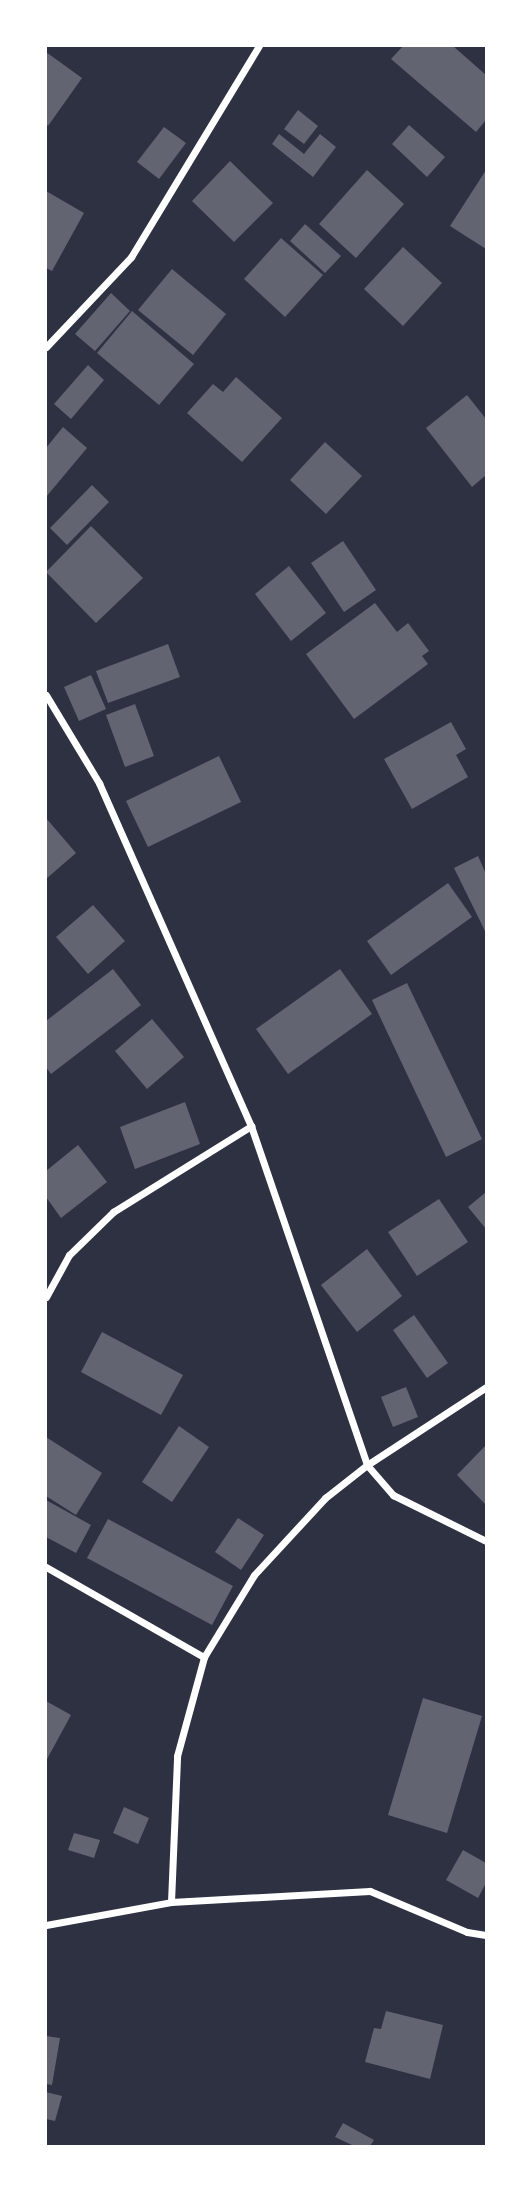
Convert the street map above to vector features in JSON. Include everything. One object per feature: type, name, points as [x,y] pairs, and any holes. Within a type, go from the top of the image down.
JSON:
[{"type":"street","points":[[46,347],[131,257],[260,46]]},
{"type":"street","points":[[46,695],[99,783],[251,1126],[366,1465],[393,1495],[486,1541]]},
{"type":"street","points":[[46,1297],[69,1255],[113,1212],[251,1126]]},
{"type":"street","points":[[171,1902],[177,1756],[204,1657],[254,1575],[326,1498],[366,1465],[486,1387]]},
{"type":"street","points":[[46,1567],[204,1657]]},
{"type":"street","points":[[46,1925],[171,1902],[370,1891],[467,1932],[486,1934]]},
{"type":"building","points":[[403,46],[453,46],[486,75],[486,120],[476,132],[391,59]]},
{"type":"building","points":[[46,52],[82,78],[48,126],[46,124]]},
{"type":"building","points":[[298,110],[318,126],[304,144],[284,129]]},
{"type":"building","points":[[409,125],[445,157],[427,177],[392,144]]},
{"type":"building","points":[[164,127],[186,143],[159,179],[137,162]]},
{"type":"building","points":[[279,134],[304,154],[320,134],[336,147],[313,177],[272,144]]},
{"type":"building","points":[[230,161],[273,203],[234,242],[192,201]]},
{"type":"building","points":[[367,170],[404,204],[356,258],[319,224]]},
{"type":"building","points":[[486,170],[486,249],[450,226]]},
{"type":"building","points":[[46,191],[84,213],[52,271],[46,268]]},
{"type":"building","points":[[305,224],[341,256],[325,273],[290,241]]},
{"type":"building","points":[[281,238],[323,275],[285,317],[244,279]]},
{"type":"building","points":[[403,247],[442,283],[403,326],[364,289]]},
{"type":"building","points":[[172,269],[226,314],[193,355],[138,310]]},
{"type":"building","points":[[111,293],[130,311],[95,351],[75,334]]},
{"type":"building","points":[[132,311],[194,364],[159,405],[97,353]]},
{"type":"building","points":[[88,365],[104,380],[71,419],[54,404]]},
{"type":"building","points":[[236,377],[282,418],[242,462],[187,413],[213,384],[223,392]]},
{"type":"building","points":[[467,395],[486,419],[486,475],[472,487],[426,428]]},
{"type":"building","points":[[63,427],[87,448],[46,497],[46,448]]},
{"type":"building","points":[[325,442],[362,476],[326,514],[290,480]]},
{"type":"building","points":[[92,485],[109,502],[67,545],[50,528]]},
{"type":"building","points":[[91,526],[143,578],[96,623],[46,572]]},
{"type":"building","points":[[343,541],[376,590],[344,612],[311,563]]},
{"type":"building","points":[[289,566],[326,613],[291,641],[255,594]]},
{"type":"building","points":[[375,603],[397,632],[408,623],[429,651],[422,656],[428,664],[354,719],[306,654]]},
{"type":"building","points":[[168,644],[180,677],[108,703],[96,671]]},
{"type":"building","points":[[91,675],[106,709],[79,721],[64,687]]},
{"type":"building","points":[[135,704],[154,756],[125,767],[106,715]]},
{"type":"building","points":[[451,722],[466,749],[456,755],[468,777],[412,809],[384,759]]},
{"type":"building","points":[[219,756],[241,802],[148,847],[126,801]]},
{"type":"building","points":[[46,818],[76,853],[46,879]]},
{"type":"building","points":[[478,856],[486,874],[486,933],[454,868]]},
{"type":"building","points":[[448,883],[472,917],[391,975],[367,941]]},
{"type":"building","points":[[93,905],[125,941],[88,974],[56,937]]},
{"type":"building","points":[[113,969],[141,1005],[51,1074],[46,1067],[46,1021]]},
{"type":"building","points":[[340,969],[372,1014],[288,1074],[256,1029]]},
{"type":"building","points":[[407,983],[482,1139],[446,1157],[372,1000]]},
{"type":"building","points":[[152,1019],[184,1057],[147,1089],[115,1051]]},
{"type":"building","points":[[185,1102],[200,1144],[135,1169],[120,1127]]},
{"type":"building","points":[[78,1145],[107,1182],[61,1218],[46,1197],[46,1171]]},
{"type":"building","points":[[486,1192],[486,1229],[468,1207]]},
{"type":"building","points":[[439,1199],[468,1242],[417,1276],[388,1232]]},
{"type":"building","points":[[367,1249],[402,1296],[357,1332],[321,1285]]},
{"type":"building","points":[[414,1315],[448,1363],[427,1378],[393,1330]]},
{"type":"building","points":[[102,1332],[183,1375],[161,1415],[81,1372]]},
{"type":"building","points":[[406,1387],[418,1417],[393,1427],[381,1397]]},
{"type":"building","points":[[179,1426],[209,1447],[172,1502],[142,1482]]},
{"type":"building","points":[[46,1437],[102,1473],[76,1515],[46,1496]]},
{"type":"building","points":[[486,1445],[486,1505],[457,1475]]},
{"type":"building","points":[[46,1500],[91,1525],[76,1553],[46,1537]]},
{"type":"building","points":[[238,1518],[264,1535],[241,1570],[215,1552]]},
{"type":"building","points":[[108,1519],[233,1586],[212,1625],[87,1558]]},
{"type":"building","points":[[423,1698],[482,1716],[447,1833],[388,1815]]},
{"type":"building","points":[[46,1701],[71,1715],[46,1761]]},
{"type":"building","points":[[124,1807],[149,1818],[138,1844],[113,1833]]},
{"type":"building","points":[[74,1833],[100,1840],[94,1858],[68,1850]]},
{"type":"building","points":[[463,1850],[486,1863],[486,1883],[478,1898],[446,1880]]},
{"type":"building","points":[[386,2011],[443,2025],[430,2079],[365,2062],[374,2028],[381,2029]]},
{"type":"building","points":[[46,2036],[60,2038],[52,2085],[46,2084]]},
{"type":"building","points":[[46,2092],[62,2096],[55,2121],[46,2119]]},
{"type":"building","points":[[343,2123],[374,2140],[370,2146],[354,2146],[335,2137]]}]
